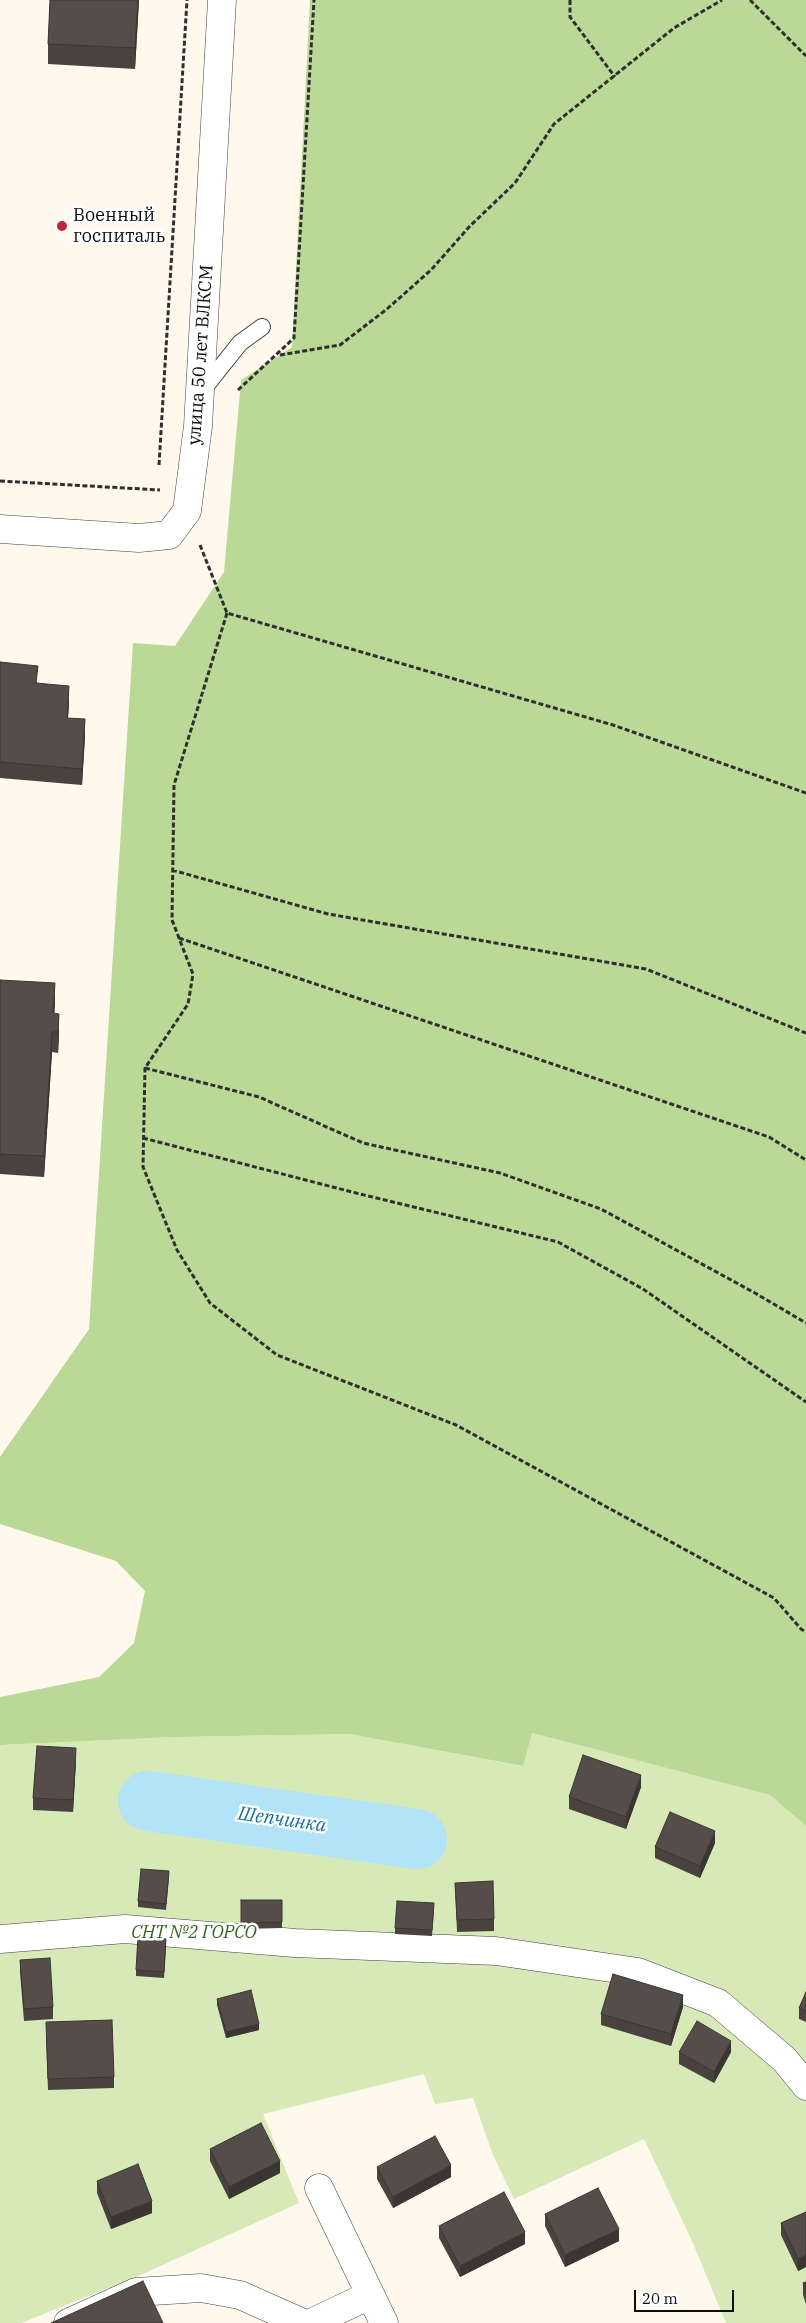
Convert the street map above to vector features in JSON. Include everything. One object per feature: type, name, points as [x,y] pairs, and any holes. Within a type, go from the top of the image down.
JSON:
[{"type":"street","name":"улица 50 лет ВЛКСМ","points":[[0,529],[146,537],[169,535],[187,511],[198,426],[222,0]]},
{"type":"street","points":[[0,1939],[125,1929],[295,1943],[496,1951],[638,1972],[718,2003],[785,2060],[806,2086]]},
{"type":"street","points":[[320,2188],[384,2323]]},
{"type":"street","points":[[68,2323],[136,2292],[201,2288],[240,2295],[302,2323]]},
{"type":"street","points":[[310,2323],[370,2295]]},
{"type":"lane","points":[[199,395],[240,343],[262,327]]},
{"type":"path","points":[[159,468],[187,0]]},
{"type":"path","points":[[235,392],[294,338],[314,0]]},
{"type":"path","points":[[570,0],[570,17],[615,77]]},
{"type":"path","points":[[280,355],[340,345],[387,309],[431,270],[470,226],[514,183],[554,124],[674,28],[722,0]]},
{"type":"path","points":[[750,0],[806,56]]},
{"type":"path","points":[[0,481],[158,488]]},
{"type":"path","points":[[187,511],[227,613],[174,785],[172,920],[193,974],[188,1004],[145,1068],[143,1167],[177,1250],[210,1303],[277,1356],[456,1425],[774,1598],[801,1629],[806,1632]]},
{"type":"path","points":[[227,613],[613,725],[806,793]]},
{"type":"path","points":[[172,870],[328,914],[646,970],[806,1033]]},
{"type":"path","points":[[178,938],[768,1136],[806,1160]]},
{"type":"path","points":[[145,1068],[259,1097],[363,1143],[500,1173],[601,1210],[755,1293],[806,1324]]},
{"type":"path","points":[[143,1138],[356,1194],[558,1242],[643,1289],[806,1402]]},
{"type":"green space","points":[[310,0],[806,0],[806,1826],[770,1795],[532,1733],[523,1766],[349,1734],[176,1737],[0,1745],[0,1697],[99,1677],[134,1643],[145,1591],[116,1561],[0,1524],[0,1457],[89,1329],[133,643],[175,646],[224,572],[241,380],[292,347]]},
{"type":"green space","name":"СНТ №2 ГОРСО","points":[[532,1733],[770,1795],[806,1826],[806,2323],[726,2323],[692,2241],[644,2139],[514,2199],[493,2155],[473,2098],[435,2104],[424,2074],[263,2114],[299,2203],[136,2277],[21,2323],[0,2323],[0,1745],[176,1737],[349,1734],[522,1766]]},
{"type":"building","points":[[50,0],[138,0],[135,48],[48,44]]},
{"type":"building","points":[[0,662],[38,666],[36,683],[69,686],[67,718],[85,719],[82,769],[0,762]]},
{"type":"building","points":[[0,980],[55,983],[53,1013],[59,1014],[58,1032],[52,1032],[44,1156],[0,1154]]},
{"type":"building","points":[[37,1746],[76,1748],[73,1800],[33,1798]]},
{"type":"building","points":[[583,1755],[641,1775],[626,1817],[569,1797]]},
{"type":"building","points":[[670,1812],[715,1831],[700,1866],[655,1847]]},
{"type":"building","points":[[141,1869],[169,1871],[166,1904],[138,1901]]},
{"type":"building","points":[[493,1881],[494,1919],[457,1920],[455,1883]]},
{"type":"building","points":[[241,1900],[282,1900],[282,1922],[241,1923]]},
{"type":"building","points":[[397,1901],[434,1903],[432,1930],[395,1928]]},
{"type":"building","points":[[138,1937],[166,1939],[164,1972],[136,1970]]},
{"type":"building","points":[[50,1958],[53,2007],[24,2009],[20,1960]]},
{"type":"building","points":[[613,1974],[683,1995],[671,2034],[601,2014]]},
{"type":"building","points":[[251,1990],[259,2024],[226,2032],[217,1999]]},
{"type":"building","points":[[806,1992],[806,2011],[799,2008]]},
{"type":"building","points":[[112,2020],[114,2077],[48,2079],[46,2022]]},
{"type":"building","points":[[697,2021],[731,2041],[714,2072],[679,2052]]},
{"type":"building","points":[[261,2123],[280,2161],[229,2187],[210,2149]]},
{"type":"building","points":[[435,2136],[451,2165],[393,2197],[377,2167]]},
{"type":"building","points":[[138,2164],[152,2201],[111,2217],[97,2181]]},
{"type":"building","points":[[598,2188],[619,2229],[565,2255],[545,2214]]},
{"type":"building","points":[[504,2192],[525,2232],[460,2266],[439,2226]]},
{"type":"building","points":[[806,2212],[806,2255],[798,2259],[781,2223]]},
{"type":"building","points":[[143,2281],[163,2323],[51,2323]]},
{"type":"waterway","name":"Шепчинка","points":[[148,1801],[417,1839]]},
{"type":"place","name":"Военный госпиталь","points":[[62,226]]}]
